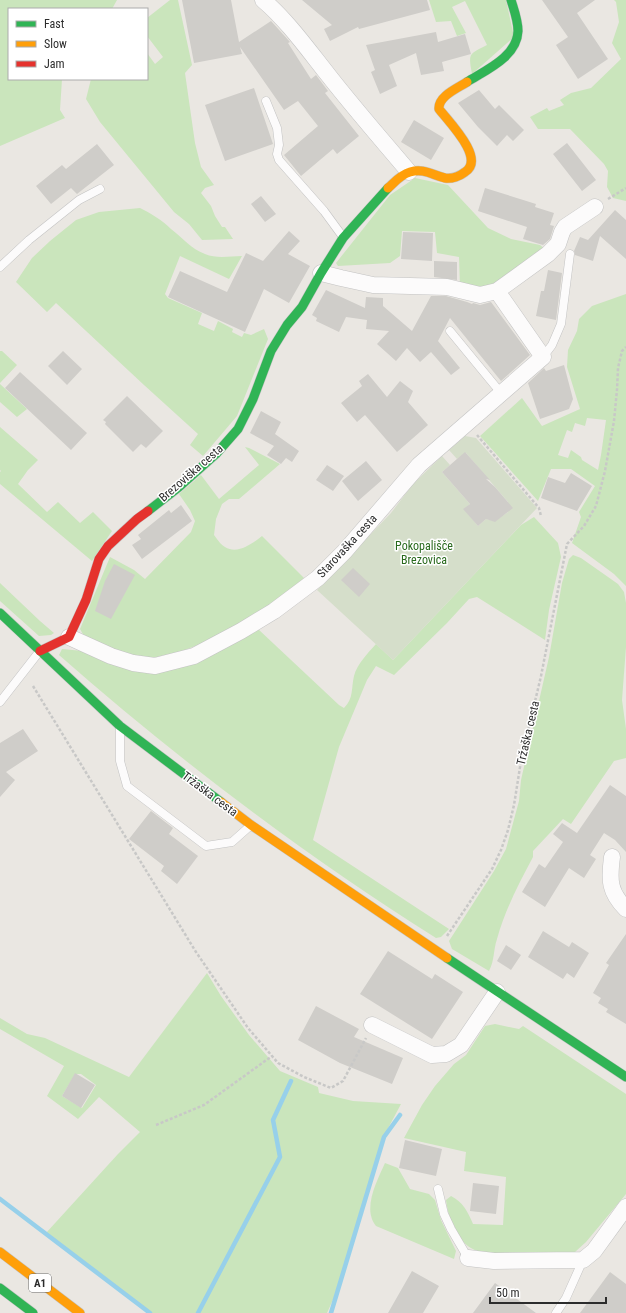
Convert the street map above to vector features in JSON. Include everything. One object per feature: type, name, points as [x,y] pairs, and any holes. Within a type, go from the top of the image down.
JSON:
[{"type":"main road","points":[[409,172],[421,170],[446,178],[456,177],[469,170],[472,164],[472,155],[466,144],[439,110],[438,104],[440,100],[506,57],[514,49],[517,42],[518,31],[517,20],[511,0]]},
{"type":"main road","name":"Brezoviška cesta","points":[[69,637],[86,600],[98,559],[108,546],[137,519],[180,487],[216,454],[238,429],[253,399],[271,351],[287,326],[302,307],[343,238],[400,176],[409,172]]},
{"type":"main road","name":"Tržaška cesta","points":[[0,613],[120,726],[251,825],[437,952],[626,1077]]},
{"type":"main road","points":[[40,651],[69,637]]},
{"type":"main road","name":"A1","points":[[0,1252],[80,1313]]},
{"type":"main road","name":"A1","points":[[0,1288],[33,1313]]},
{"type":"street","points":[[263,0],[296,36],[409,172]]},
{"type":"street","points":[[321,273],[373,285],[447,288],[480,295],[497,291],[548,254],[558,244],[565,227],[595,207]]},
{"type":"street","points":[[497,291],[543,357]]},
{"type":"street","name":"Starovaška cesta","points":[[69,637],[111,656],[133,663],[155,666],[194,656],[241,631],[274,611],[318,578],[344,551],[420,465],[543,357]]},
{"type":"street","points":[[612,857],[610,874],[611,885],[615,896],[626,909]]},
{"type":"street","points":[[372,1025],[432,1055],[446,1054],[461,1044],[498,992]]},
{"type":"street","points":[[468,1258],[494,1261],[583,1260],[594,1251],[626,1207]]},
{"type":"lane","points":[[266,101],[277,128],[279,145],[277,154],[279,160],[324,211],[343,238]]},
{"type":"lane","points":[[0,267],[29,240],[79,200],[100,189]]},
{"type":"lane","points":[[543,357],[552,345],[561,324],[570,254]]},
{"type":"lane","points":[[450,331],[501,394]]},
{"type":"lane","points":[[0,702],[40,651]]},
{"type":"lane","points":[[120,726],[120,761],[127,786],[206,846],[232,842],[251,825]]},
{"type":"lane","points":[[438,1189],[444,1214],[468,1258]]},
{"type":"lane","points":[[556,1313],[566,1298],[583,1260]]},
{"type":"path","points":[[595,207],[626,188]]},
{"type":"path","name":"Tržaška cesta","points":[[437,952],[492,869],[508,830],[514,805],[521,761],[541,676],[567,544],[584,526],[596,506],[605,471],[614,421],[618,368],[622,351],[626,347]]},
{"type":"path","points":[[467,424],[539,508],[541,516]]},
{"type":"path","points":[[33,686],[196,952],[248,1028],[278,1063],[304,1077],[332,1088],[342,1081],[356,1058],[372,1025]]},
{"type":"path","points":[[156,1125],[204,1105],[272,1056]]},
{"type":"green space","points":[[0,0],[117,0],[113,8],[8,8],[8,80],[62,80],[60,110],[65,118],[0,146]]},
{"type":"green space","points":[[170,0],[178,0],[192,65],[185,73],[195,143],[201,167],[214,185],[205,188],[201,193],[211,206],[222,227],[225,227],[233,239],[202,240],[189,224],[174,212],[100,122],[86,99],[91,80],[148,80],[148,54],[155,64],[163,57],[148,37],[148,17]]},
{"type":"green space","points":[[429,0],[506,0],[514,37],[472,74],[470,62],[471,55],[476,50],[487,45],[465,1],[452,7],[466,33],[457,36],[451,21],[436,22]]},
{"type":"green space","points":[[614,0],[626,0],[626,201],[613,198],[607,187],[608,171],[604,164],[570,129],[538,129],[530,117],[547,108],[549,111],[564,105],[560,100],[571,93],[591,88],[621,59],[612,43],[619,22],[616,2]]},
{"type":"green space","points":[[415,178],[448,185],[488,228],[511,239],[540,245],[547,251],[504,281],[476,290],[460,286],[459,257],[437,253],[435,232],[402,231],[400,256],[390,263],[338,266],[336,263],[390,195]]},
{"type":"green space","points":[[140,208],[160,220],[200,252],[210,256],[242,256],[229,279],[180,256],[165,294],[168,298],[202,313],[198,324],[214,331],[218,321],[233,329],[232,332],[242,337],[244,333],[251,335],[264,329],[268,339],[237,416],[203,456],[190,445],[198,434],[56,303],[47,312],[16,282],[32,258],[76,220],[99,212]]},
{"type":"green space","points":[[626,294],[626,586],[614,574],[572,543],[581,517],[579,512],[595,486],[571,469],[551,469],[538,501],[480,436],[522,398],[542,426],[580,409],[567,367],[568,350],[577,331],[579,319],[592,306]],"holes":[[[587,418],[606,420],[598,470],[582,460],[581,457],[571,450],[568,458],[558,455],[567,430],[572,432],[575,423],[585,426]]]},
{"type":"green space","points":[[0,351],[2,351],[17,365],[0,383]]},
{"type":"green space","points":[[0,384],[27,409],[17,417],[0,402]]},
{"type":"green space","points":[[0,427],[38,460],[28,470],[18,484],[47,512],[58,502],[80,523],[93,512],[112,531],[92,561],[0,484]]},
{"type":"green space","name":"Pokopališče Brezovica","points":[[465,436],[476,438],[537,508],[393,660],[317,590],[391,513],[413,484],[442,456],[450,465],[442,472],[470,504],[464,509],[478,526],[486,519],[495,521],[508,512],[508,502],[466,453],[457,459],[449,450]]},
{"type":"green space","points":[[245,447],[280,464],[239,499],[229,499],[222,504],[216,519],[214,535],[224,546],[235,550],[245,547],[262,536],[304,578],[277,601],[227,631],[203,643],[182,651],[153,658],[131,655],[103,645],[84,636],[80,629],[110,557],[134,570],[145,579],[191,532],[195,521],[190,510],[179,494],[201,475],[219,499],[259,465]]},
{"type":"green space","points":[[534,517],[558,543],[561,557],[549,610],[545,640],[477,597],[469,599],[394,675],[376,666],[367,680],[339,747],[313,840],[449,929],[441,937],[436,938],[387,906],[338,873],[242,804],[149,731],[59,655],[62,649],[83,651],[130,668],[258,629],[344,708],[351,697],[355,672],[363,659],[376,644],[393,660],[521,525]]},
{"type":"green space","points":[[573,555],[581,558],[618,584],[624,592],[626,603],[626,647],[622,700],[626,729],[626,758],[614,761],[571,824],[563,819],[533,851],[533,857],[508,907],[500,928],[489,971],[452,949],[449,941],[494,871],[506,849],[519,801],[521,780],[549,657],[562,583],[569,559]]},
{"type":"green space","points":[[0,583],[54,633],[51,635],[39,636],[0,601]]},
{"type":"green space","points":[[207,973],[221,996],[249,1035],[280,1071],[318,1087],[319,1093],[353,1101],[401,1104],[385,1134],[376,1159],[346,1264],[327,1313],[151,1313],[46,1233],[140,1132],[99,1097],[78,1119],[47,1096],[64,1066],[0,1029],[0,1018],[27,1034],[45,1038],[129,1077]],"holes":[[[75,1074],[81,1074],[96,1085],[82,1108],[62,1096]]]},
{"type":"green space","points":[[495,1024],[519,1029],[523,1026],[626,1094],[626,1194],[586,1242],[575,1252],[566,1255],[503,1255],[490,1254],[471,1248],[457,1233],[451,1220],[446,1200],[451,1196],[459,1201],[467,1211],[473,1224],[503,1225],[506,1177],[464,1171],[466,1152],[404,1138],[422,1105],[435,1086],[454,1064],[466,1055],[485,1026]]},
{"type":"green space","points":[[385,1163],[398,1168],[410,1189],[429,1194],[435,1200],[441,1220],[456,1251],[454,1259],[376,1226],[370,1212],[372,1195]]},
{"type":"building","points":[[182,0],[231,0],[239,42],[271,21],[290,42],[288,43],[311,79],[316,75],[328,91],[325,93],[359,136],[337,154],[333,149],[301,176],[284,155],[318,126],[298,101],[284,110],[240,47],[242,54],[194,63]]},
{"type":"building","points":[[302,0],[427,0],[430,10],[359,29],[358,27],[330,41],[324,29],[332,25]]},
{"type":"building","points":[[542,0],[595,0],[577,13],[608,59],[578,79],[556,45],[568,37]]},
{"type":"building","points":[[436,32],[438,42],[465,34],[471,54],[442,62],[444,71],[421,75],[416,53],[389,65],[397,86],[380,94],[371,72],[375,70],[366,45]]},
{"type":"building","points":[[254,88],[273,144],[225,161],[205,105]]},
{"type":"building","points":[[479,90],[495,109],[499,105],[524,130],[513,141],[507,135],[497,146],[478,127],[458,103]]},
{"type":"building","points":[[414,120],[444,138],[431,160],[401,142]]},
{"type":"building","points":[[567,143],[596,180],[582,191],[553,154]]},
{"type":"building","points":[[97,144],[114,165],[77,194],[71,188],[51,204],[36,186],[62,165],[66,169]]},
{"type":"building","points":[[485,188],[536,204],[535,207],[554,213],[550,225],[554,226],[550,239],[543,245],[523,239],[527,227],[478,211]]},
{"type":"building","points":[[261,196],[276,214],[265,222],[251,204]]},
{"type":"building","points":[[615,210],[626,220],[626,259],[600,236],[593,261],[575,255],[574,251],[580,237],[588,240]]},
{"type":"building","points":[[289,231],[300,241],[288,254],[310,266],[289,303],[264,289],[245,332],[168,297],[180,271],[227,292],[246,253],[263,261]]},
{"type":"building","points":[[403,232],[433,233],[432,261],[401,259]]},
{"type":"building","points":[[434,261],[457,262],[457,280],[434,277]]},
{"type":"building","points":[[548,270],[562,273],[556,320],[536,316],[541,291],[544,291]]},
{"type":"building","points":[[326,290],[365,308],[366,297],[383,298],[383,306],[412,331],[431,296],[446,296],[480,305],[491,302],[530,355],[501,381],[450,318],[438,341],[460,368],[451,375],[431,352],[420,362],[407,348],[396,361],[377,344],[389,331],[366,329],[367,320],[346,317],[339,332],[316,321],[317,318],[312,315]]},
{"type":"building","points":[[63,351],[82,369],[67,385],[48,366]]},
{"type":"building","points":[[564,365],[573,399],[569,409],[540,419],[528,383],[544,368],[546,371]]},
{"type":"building","points":[[20,372],[87,433],[71,450],[5,388]]},
{"type":"building","points":[[368,374],[387,397],[400,381],[413,391],[408,402],[428,425],[397,452],[365,415],[357,422],[341,403],[362,386],[359,381]]},
{"type":"building","points":[[127,396],[163,431],[146,448],[141,444],[133,452],[105,424],[106,422],[103,420]]},
{"type":"building","points":[[261,411],[281,422],[275,434],[299,451],[292,462],[286,458],[281,464],[267,455],[274,446],[250,433]]},
{"type":"building","points":[[465,452],[490,480],[486,479],[513,508],[495,522],[486,519],[478,526],[463,509],[470,504],[442,472]]},
{"type":"building","points":[[366,461],[382,480],[358,501],[342,481]]},
{"type":"building","points":[[327,465],[344,476],[333,491],[316,480]]},
{"type":"building","points":[[571,473],[592,486],[577,511],[541,498],[548,477],[565,483]]},
{"type":"building","points":[[181,505],[192,521],[142,559],[132,545],[141,539],[138,535],[169,510],[171,513]]},
{"type":"building","points":[[114,564],[135,575],[111,619],[95,611],[105,581]]},
{"type":"building","points":[[353,568],[370,584],[359,597],[341,580]]},
{"type":"building","points":[[23,729],[38,751],[6,772],[15,780],[0,797],[0,743]]},
{"type":"building","points":[[610,785],[626,796],[626,852],[615,840],[604,833],[590,855],[596,859],[584,878],[569,868],[545,907],[522,892],[539,864],[545,868],[563,842],[553,834],[562,823],[577,833]]},
{"type":"building","points":[[151,811],[173,828],[169,834],[198,856],[177,884],[161,871],[164,866],[129,839]]},
{"type":"building","points":[[543,931],[569,947],[572,942],[589,953],[574,978],[567,973],[563,979],[528,957]]},
{"type":"building","points":[[626,934],[626,1024],[606,1012],[608,1009],[598,1003],[601,998],[593,993],[609,965],[606,963]]},
{"type":"building","points":[[506,945],[521,955],[511,970],[497,961]]},
{"type":"building","points":[[388,951],[432,979],[435,974],[463,992],[432,1039],[360,994]]},
{"type":"building","points":[[316,1006],[359,1029],[354,1037],[403,1058],[392,1084],[340,1063],[298,1040]]},
{"type":"building","points":[[75,1073],[95,1085],[81,1108],[62,1096]]},
{"type":"building","points":[[405,1140],[442,1149],[436,1176],[399,1168]]},
{"type":"building","points":[[473,1183],[499,1186],[496,1214],[470,1211]]},
{"type":"building","points":[[412,1271],[439,1286],[423,1313],[388,1313]]},
{"type":"building","points":[[610,1272],[626,1284],[626,1313],[580,1313]]},
{"type":"building","points":[[495,1283],[536,1313],[473,1313]]},
{"type":"waterway","points":[[198,1313],[280,1157],[273,1120],[291,1081]]},
{"type":"waterway","points":[[331,1313],[384,1137],[400,1115]]},
{"type":"waterway","points":[[0,1199],[150,1313]]},
{"type":"traffic: fast","points":[[467,82],[499,62],[512,48],[516,40],[518,27],[511,0]]},
{"type":"traffic: fast","points":[[148,511],[179,487],[216,454],[238,429],[253,399],[271,351],[287,325],[302,307],[343,238],[388,188]]},
{"type":"traffic: fast","points":[[0,613],[120,726],[221,802]]},
{"type":"traffic: fast","points":[[447,958],[626,1077]]},
{"type":"traffic: fast","points":[[0,1288],[33,1313]]},
{"type":"traffic: slow","points":[[388,188],[406,173],[424,171],[445,178],[450,178],[456,177],[465,172],[470,166],[471,158],[464,140],[439,109],[445,96],[467,82]]},
{"type":"traffic: slow","points":[[221,802],[251,825],[447,958]]},
{"type":"traffic: slow","points":[[0,1252],[80,1313]]},
{"type":"traffic: jam","points":[[40,651],[69,637],[86,600],[99,559],[108,546],[137,519],[148,511]]}]
